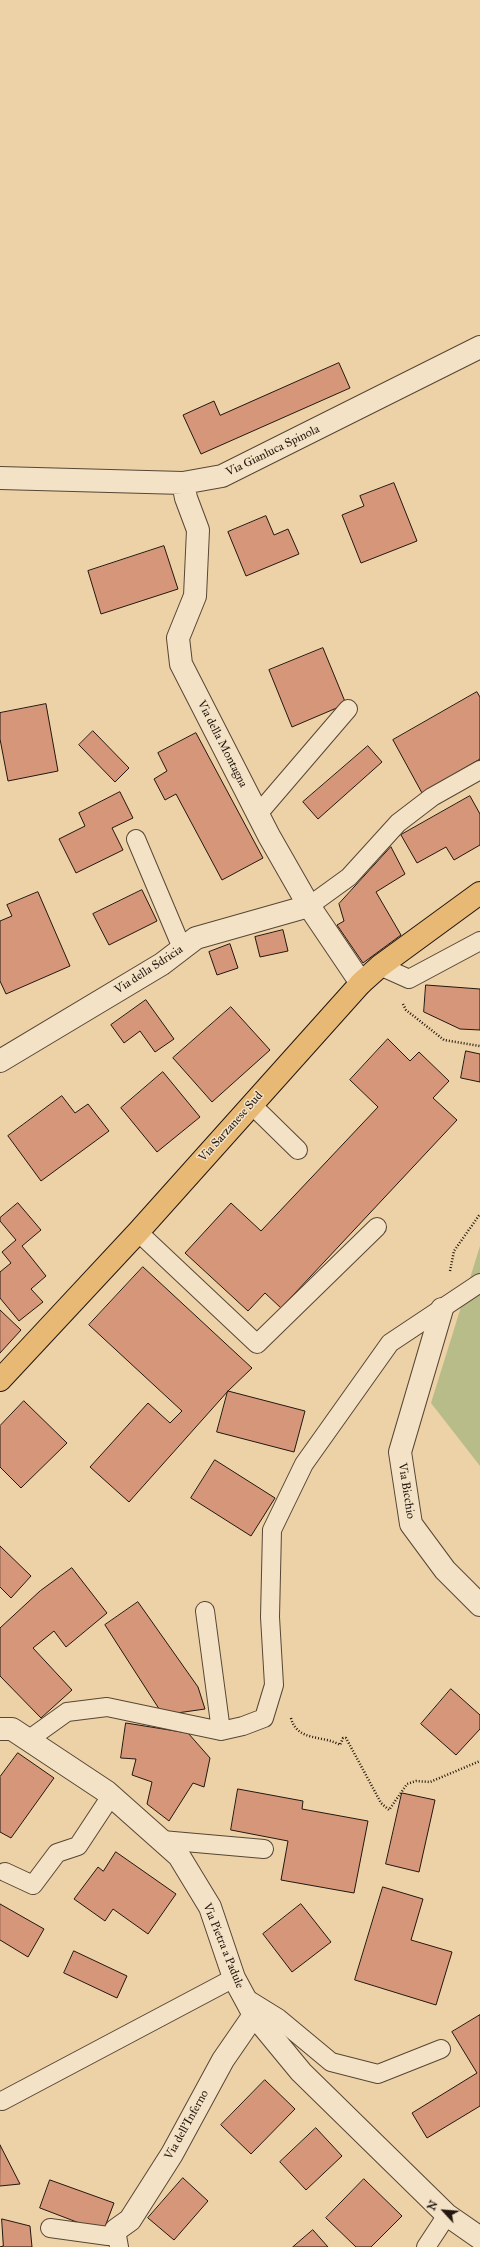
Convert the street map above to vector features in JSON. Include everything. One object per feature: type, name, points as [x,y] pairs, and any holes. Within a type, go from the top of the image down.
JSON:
[{"type":"main road","name":"Via Sarzanese Sud","points":[[0,1380],[138,1232],[251,1104],[361,983],[380,966],[480,893]]},
{"type":"street","name":"Via Gianluca Spinola","points":[[0,478],[184,483],[222,476],[480,347]]},
{"type":"street","name":"Via della Montagna","points":[[184,483],[186,498],[198,530],[195,596],[178,638],[181,664],[258,814],[309,906],[361,983]]},
{"type":"street","name":"Via della Sdricia","points":[[0,1061],[162,964],[196,938],[309,906]]},
{"type":"street","name":"Via Bicchio","points":[[442,1309],[400,1452],[411,1524],[445,1570],[480,1605]]},
{"type":"street","name":"Via Pietra a Padule","points":[[0,1729],[12,1729],[111,1796],[179,1856],[210,1907],[244,1996],[301,2072],[447,2215],[480,2238]]},
{"type":"street","name":"Via dell'Inferno","points":[[117,2239],[172,2154],[223,2060],[244,1996]]},
{"type":"lane","points":[[258,814],[348,709]]},
{"type":"lane","points":[[309,906],[349,877],[398,823],[432,797],[480,770]]},
{"type":"lane","points":[[136,840],[182,948]]},
{"type":"lane","points":[[380,966],[409,979],[480,941]]},
{"type":"lane","points":[[251,1104],[298,1150]]},
{"type":"lane","points":[[138,1232],[257,1344],[377,1227]]},
{"type":"lane","points":[[28,1740],[67,1712],[106,1707],[221,1731],[243,1726],[264,1718],[274,1685],[270,1617],[272,1530],[304,1464],[390,1343],[480,1283]]},
{"type":"lane","points":[[205,1611],[221,1731]]},
{"type":"lane","points":[[5,1872],[34,1885],[57,1853],[78,1846],[111,1796]]},
{"type":"lane","points":[[162,1840],[264,1849]]},
{"type":"lane","points":[[2,2102],[244,1996],[278,2018],[331,2062],[378,2074],[441,2049]]},
{"type":"lane","points":[[426,2247],[447,2215]]},
{"type":"lane","points":[[50,2228],[108,2236],[117,2239]]},
{"type":"path","points":[[380,966],[406,1010],[444,1040],[480,1046]]},
{"type":"path","points":[[442,1309],[454,1251],[480,1214]]},
{"type":"path","points":[[268,1706],[295,1707],[290,1714],[292,1723],[306,1736],[335,1742],[340,1746],[343,1738],[346,1738],[380,1803],[389,1810],[407,1784],[416,1781],[430,1782],[480,1761]]},
{"type":"green space","points":[[480,1246],[480,1466],[431,1403]]},
{"type":"building","points":[[339,363],[350,388],[201,454],[183,415],[214,401],[220,415]]},
{"type":"building","points":[[394,483],[417,541],[361,563],[342,515],[364,506],[360,496]]},
{"type":"building","points":[[266,516],[274,535],[288,529],[299,554],[246,576],[228,532]]},
{"type":"building","points":[[164,546],[178,589],[101,614],[88,571]]},
{"type":"building","points":[[323,648],[346,704],[292,727],[269,670]]},
{"type":"building","points":[[477,692],[480,697],[480,759],[422,793],[393,740]]},
{"type":"building","points":[[46,704],[58,771],[8,781],[0,739],[0,713]]},
{"type":"building","points":[[93,731],[129,768],[115,782],[79,745]]},
{"type":"building","points":[[196,733],[263,858],[222,880],[176,794],[165,800],[154,779],[167,771],[158,753]]},
{"type":"building","points":[[368,746],[382,762],[318,819],[303,802]]},
{"type":"building","points":[[120,792],[133,818],[112,828],[123,850],[76,873],[59,839],[85,826],[79,813]]},
{"type":"building","points":[[470,796],[480,814],[480,845],[454,860],[446,847],[417,863],[401,835]]},
{"type":"building","points":[[391,847],[405,874],[376,892],[401,935],[363,963],[337,925],[344,921],[339,904]]},
{"type":"building","points":[[142,890],[157,921],[109,945],[93,914]]},
{"type":"building","points":[[38,892],[70,966],[6,994],[0,981],[0,921],[12,916],[7,905]]},
{"type":"building","points":[[283,930],[288,951],[260,957],[255,937]]},
{"type":"building","points":[[230,944],[238,968],[217,975],[209,952]]},
{"type":"building","points":[[426,985],[480,989],[480,1030],[460,1029],[424,1012]]},
{"type":"building","points":[[146,1000],[174,1039],[155,1052],[140,1031],[124,1043],[111,1025]]},
{"type":"building","points":[[231,1007],[270,1050],[212,1102],[173,1058]]},
{"type":"building","points":[[388,1039],[410,1061],[419,1052],[449,1081],[433,1098],[457,1120],[281,1308],[265,1293],[248,1311],[185,1253],[231,1203],[261,1231],[378,1107],[350,1080]]},
{"type":"building","points":[[466,1051],[480,1054],[480,1082],[461,1078]]},
{"type":"building","points":[[163,1072],[200,1117],[157,1152],[121,1108]]},
{"type":"building","points":[[62,1096],[75,1113],[88,1104],[109,1131],[41,1181],[8,1136]]},
{"type":"building","points":[[18,1203],[41,1230],[22,1246],[46,1276],[31,1289],[43,1302],[19,1321],[0,1298],[0,1272],[11,1263],[2,1252],[16,1240],[0,1221],[0,1218]]},
{"type":"building","points":[[143,1267],[252,1368],[228,1391],[129,1502],[90,1467],[148,1403],[170,1423],[182,1411],[89,1325]]},
{"type":"building","points":[[0,1310],[21,1330],[0,1353]]},
{"type":"building","points":[[228,1391],[305,1411],[294,1452],[217,1432]]},
{"type":"building","points":[[24,1401],[67,1443],[21,1488],[0,1467],[0,1426]]},
{"type":"building","points":[[215,1460],[275,1498],[251,1536],[191,1498]]},
{"type":"building","points":[[0,1546],[31,1576],[11,1598],[0,1587]]},
{"type":"building","points":[[72,1568],[107,1613],[66,1647],[54,1631],[33,1648],[72,1690],[41,1718],[0,1676],[0,1628],[40,1591]]},
{"type":"building","points":[[138,1602],[198,1687],[205,1709],[163,1715],[105,1625]]},
{"type":"building","points":[[451,1689],[480,1715],[480,1729],[456,1755],[421,1724]]},
{"type":"building","points":[[126,1723],[188,1733],[210,1758],[204,1787],[193,1783],[169,1821],[147,1804],[152,1782],[132,1775],[136,1759],[121,1758]]},
{"type":"building","points":[[18,1753],[54,1778],[11,1838],[0,1832],[0,1777]]},
{"type":"building","points":[[238,1789],[303,1801],[302,1809],[368,1821],[354,1893],[281,1880],[288,1841],[231,1830]]},
{"type":"building","points":[[402,1793],[435,1800],[419,1872],[386,1864]]},
{"type":"building","points":[[116,1852],[176,1894],[148,1934],[113,1909],[105,1921],[74,1899],[98,1867],[103,1871]]},
{"type":"building","points":[[383,1887],[423,1899],[411,1940],[452,1952],[436,2005],[355,1980]]},
{"type":"building","points":[[0,1904],[44,1929],[28,1957],[0,1940]]},
{"type":"building","points":[[301,1904],[331,1942],[292,1972],[263,1934]]},
{"type":"building","points":[[74,1951],[127,1976],[117,1998],[64,1973]]},
{"type":"building","points":[[480,2015],[480,2106],[427,2138],[412,2113],[477,2073],[452,2032]]},
{"type":"building","points":[[265,2080],[295,2109],[251,2154],[221,2125]]},
{"type":"building","points":[[316,2128],[342,2156],[306,2190],[280,2162]]},
{"type":"building","points":[[0,2145],[20,2184],[0,2186]]},
{"type":"building","points":[[183,2178],[208,2201],[174,2240],[148,2218]]},
{"type":"building","points":[[364,2179],[402,2216],[371,2247],[356,2247],[326,2218]]},
{"type":"building","points":[[50,2180],[114,2203],[103,2232],[40,2208]]},
{"type":"building","points":[[2,2219],[30,2226],[32,2247],[0,2247],[3,2246]]},
{"type":"building","points":[[313,2230],[328,2247],[293,2247]]}]
